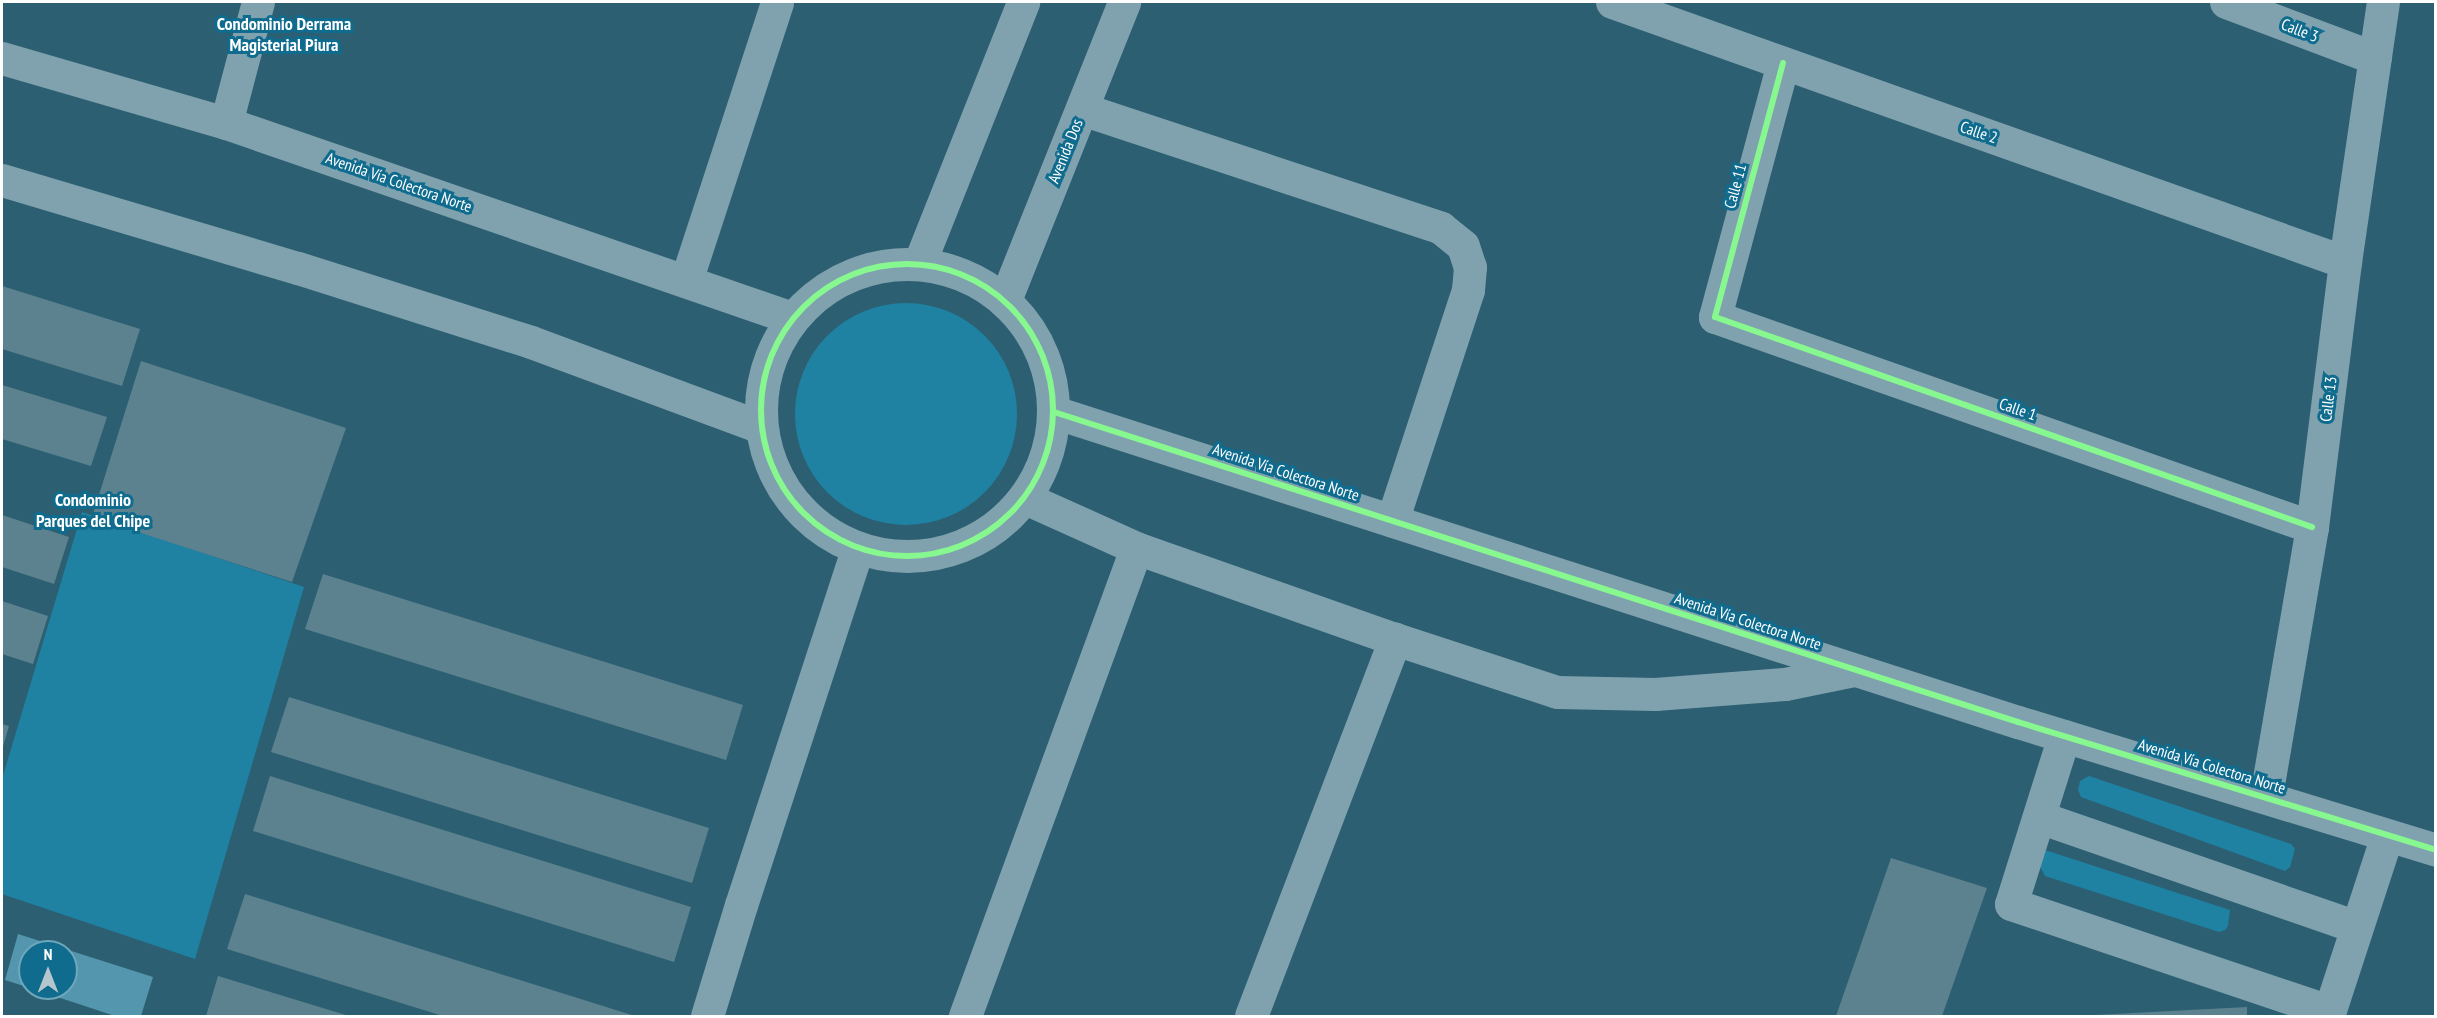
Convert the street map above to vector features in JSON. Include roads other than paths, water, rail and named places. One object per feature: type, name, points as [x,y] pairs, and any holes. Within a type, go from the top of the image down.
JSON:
[{"type":"street","points":[[226,123],[258,2]]},
{"type":"street","points":[[686,281],[777,2]]},
{"type":"street","points":[[919,264],[1023,2]]},
{"type":"street","name":"Avenida Dos","points":[[1005,300],[1124,2]]},
{"type":"street","name":"Calle 2","points":[[1612,2],[2345,262]]},
{"type":"street","name":"Calle 3","points":[[2226,2],[2375,58]]},
{"type":"street","name":"Calle 13","points":[[2266,796],[2312,527],[2345,262],[2383,2]]},
{"type":"street","name":"Avenida Vía Colectora Norte","points":[[2,58],[226,123],[792,318]]},
{"type":"street","name":"Calle 11","points":[[1715,317],[1783,63]]},
{"type":"street","points":[[1082,109],[1441,228],[1463,246],[1470,267],[1468,290],[1392,520]]},
{"type":"street","points":[[2,180],[298,268],[531,342],[761,427]]},
{"type":"street","points":[[890,264],[919,264],[965,275],[986,286],[1005,300],[1022,318],[1047,363],[1054,412],[1053,436],[1046,458],[1025,498],[986,534],[962,546],[936,553],[910,556],[884,555],[858,548],[826,531],[792,501],[770,462],[761,427],[760,398],[765,369],[776,342],[792,318],[812,298],[844,278],[890,264]]},
{"type":"street","name":"Calle 1","points":[[1715,317],[2312,527]]},
{"type":"street","name":"Avenida Vía Colectora Norte","points":[[1054,412],[1855,670],[2436,850]]},
{"type":"street","points":[[1025,498],[1136,548],[1395,639],[1557,692],[1655,694],[1785,684],[1855,670]]},
{"type":"street","points":[[707,1017],[741,904],[858,548]]},
{"type":"street","points":[[965,1017],[1136,548]]},
{"type":"street","points":[[1251,1017],[1395,639]]},
{"type":"street","points":[[2064,736],[2011,904],[2328,1014],[2387,835]]},
{"type":"street","points":[[2039,817],[2357,927]]},
{"type":"district","name":"Condominio Derrama Magisterial Piura","points":[[284,36]]},
{"type":"district","name":"Condominio Parques del Chipe","points":[[93,511]]}]
